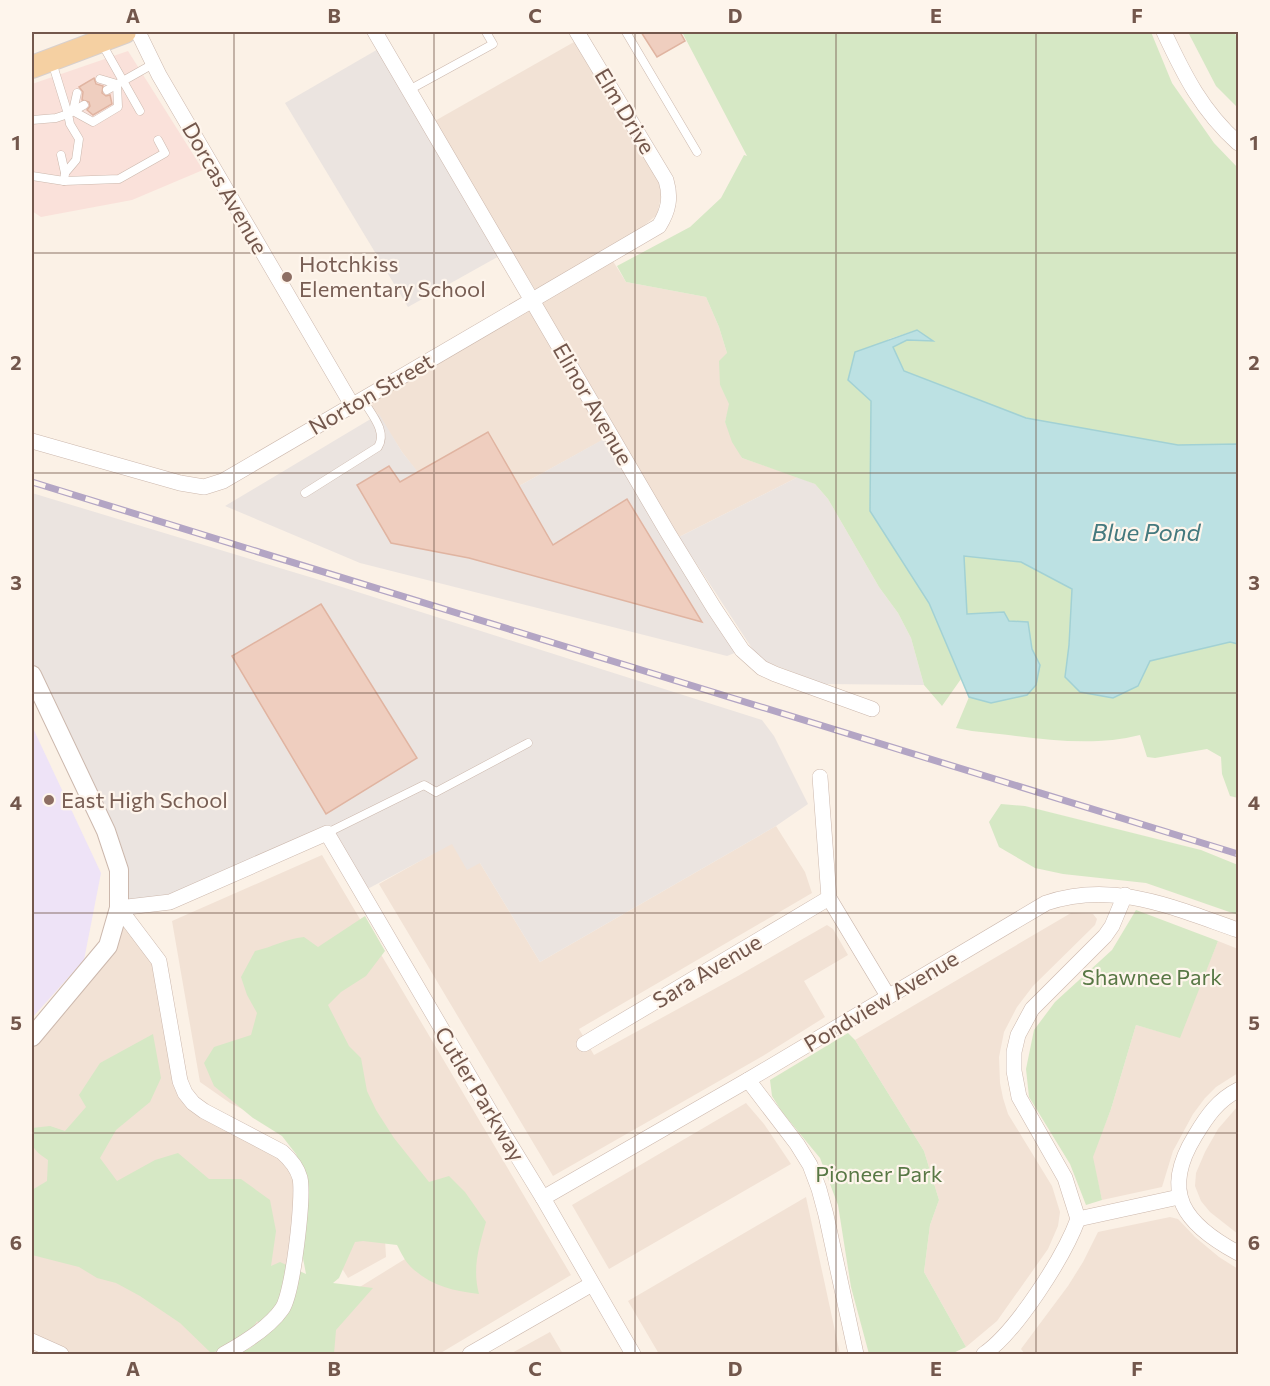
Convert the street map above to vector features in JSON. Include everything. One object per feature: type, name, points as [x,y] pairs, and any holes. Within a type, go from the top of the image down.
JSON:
[{"type":"main road","points":[[42,63],[125,32]]},
{"type":"street","name":"Dorcas Avenue","points":[[138,32],[153,64],[357,402]]},
{"type":"street","name":"Elinor Avenue","points":[[375,32],[668,533],[742,650],[762,668],[775,674],[872,709]]},
{"type":"street","name":"Elm Drive","points":[[577,32],[619,105],[660,169],[670,192]]},
{"type":"street","points":[[1164,32],[1192,89],[1216,120],[1239,143]]},
{"type":"street","name":"Norton Street","points":[[32,441],[180,483],[204,487],[224,481],[659,226],[666,214],[670,192]]},
{"type":"street","points":[[32,675],[106,831],[119,870],[119,908],[108,946],[32,1037]]},
{"type":"street","points":[[820,777],[829,898],[888,996]]},
{"type":"street","points":[[119,908],[170,902],[327,833]]},
{"type":"street","name":"Cutler Parkway","points":[[327,833],[633,1354]]},
{"type":"street","name":"Pondview Avenue","points":[[543,1198],[748,1080],[1046,903],[1066,896],[1085,894],[1125,895],[1149,899],[1239,930]]},
{"type":"street","points":[[994,1352],[1032,1300],[1062,1252],[1078,1219],[1065,1179],[1019,1097],[1014,1071],[1014,1052],[1018,1035],[1032,1009],[1105,936],[1112,926],[1125,895]]},
{"type":"street","name":"Sara Avenue","points":[[584,1044],[829,898]]},
{"type":"street","points":[[119,908],[159,961],[177,1068],[185,1093],[204,1111],[282,1152],[291,1161],[300,1177],[293,1278],[284,1308],[275,1318],[240,1345],[224,1354]]},
{"type":"street","points":[[748,1080],[810,1166],[826,1215],[856,1354]]},
{"type":"street","points":[[1239,1090],[1221,1101],[1212,1110],[1184,1154],[1179,1173],[1179,1197],[1187,1211],[1207,1232],[1239,1253]]},
{"type":"street","points":[[1078,1219],[1179,1197]]},
{"type":"street","points":[[470,1354],[592,1284]]},
{"type":"street","points":[[32,1341],[61,1354]]},
{"type":"lane","points":[[409,90],[493,44],[486,32]]},
{"type":"lane","points":[[627,32],[697,152]]},
{"type":"lane","points":[[100,41],[120,83],[140,111]]},
{"type":"lane","points":[[42,63],[70,112],[93,122],[118,107],[120,83]]},
{"type":"lane","points":[[107,90],[153,64]]},
{"type":"lane","points":[[100,79],[120,83]]},
{"type":"lane","points":[[64,133],[69,124],[70,112],[77,93]]},
{"type":"lane","points":[[32,120],[56,118],[84,105]]},
{"type":"lane","points":[[65,177],[76,160],[79,139],[69,124]]},
{"type":"lane","points":[[32,176],[119,179],[165,153],[158,140]]},
{"type":"lane","points":[[61,155],[65,177]]},
{"type":"lane","points":[[305,493],[378,447],[382,441],[381,431],[357,402]]},
{"type":"lane","points":[[327,833],[424,785],[436,792],[528,743]]},
{"type":"shaded area","points":[[574,42],[659,180],[662,192],[657,215],[637,231],[536,291],[433,122]]},
{"type":"shaded area","points":[[380,48],[501,255],[408,307],[285,103]]},
{"type":"shaded area","points":[[128,51],[203,170],[132,200],[41,217],[32,211],[32,84]]},
{"type":"shaded area","points":[[611,258],[626,282],[706,297],[727,353],[720,385],[730,404],[725,422],[742,458],[798,477],[679,537],[539,301]]},
{"type":"shaded area","points":[[532,304],[608,437],[519,486],[418,473],[368,399]]},
{"type":"shaded area","points":[[379,414],[402,452],[418,472],[488,432],[519,486],[611,435],[742,650],[727,656],[360,563],[225,506]]},
{"type":"shaded area","points":[[798,477],[815,484],[828,499],[879,587],[898,613],[911,638],[924,685],[824,684],[759,659],[679,537]]},
{"type":"shaded area","points":[[32,493],[323,581],[762,720],[774,736],[808,804],[776,826],[540,962],[480,863],[467,870],[452,844],[360,893],[327,834],[170,902],[119,908],[119,870],[32,675]]},
{"type":"shaded area","name":"East High School","points":[[32,726],[101,873],[84,960],[32,1018]]},
{"type":"shaded area","points":[[776,826],[805,872],[812,893],[579,1029],[594,1055],[827,925],[833,929],[848,955],[804,981],[825,1017],[761,1057],[553,1176],[379,884],[452,843],[480,863],[540,962]]},
{"type":"shaded area","points":[[322,855],[571,1275],[439,1354],[264,1354],[287,1332],[418,1251],[385,1239],[386,1257],[348,1278],[318,1230],[291,1133],[230,1103],[200,1082],[172,921]]},
{"type":"shaded area","points":[[119,908],[159,961],[185,1093],[270,1144],[298,1172],[284,1308],[224,1354],[61,1354],[32,1341],[32,1037],[83,978]]},
{"type":"shaded area","points":[[1071,913],[1093,914],[1097,919],[1095,925],[1033,986],[1017,1007],[1004,1032],[999,1057],[1000,1083],[1008,1114],[1052,1186],[1060,1212],[1058,1226],[1048,1249],[997,1321],[966,1347],[924,1272],[930,1225],[939,1200],[924,1151],[855,1040]]},
{"type":"shaded area","points":[[1218,941],[1238,949],[1238,1073],[1216,1087],[1193,1114],[1173,1151],[1162,1187],[1102,1200],[1092,1157],[1111,1109],[1136,1025],[1179,1037]]},
{"type":"shaded area","points":[[746,1103],[764,1124],[791,1164],[609,1269],[572,1205]]},
{"type":"shaded area","points":[[1238,1106],[1238,1234],[1210,1212],[1201,1201],[1195,1186],[1196,1173],[1205,1152],[1218,1129]]},
{"type":"shaded area","points":[[806,1197],[840,1354],[760,1352],[659,1354],[628,1301]]},
{"type":"shaded area","points":[[1170,1217],[1178,1219],[1219,1257],[1238,1269],[1238,1354],[1025,1354],[1021,1349],[1068,1286],[1098,1232]]},
{"type":"shaded area","points":[[550,1332],[563,1354],[510,1354],[521,1348]]},
{"type":"green space","points":[[682,32],[1151,32],[1172,83],[1214,143],[1238,168],[1238,444],[1178,445],[1026,418],[904,371],[892,347],[907,340],[932,341],[917,330],[889,339],[849,380],[871,400],[870,511],[929,603],[961,679],[942,706],[924,685],[911,638],[898,613],[879,587],[828,499],[815,484],[742,458],[732,442],[725,422],[729,404],[720,385],[719,361],[727,353],[706,297],[626,282],[617,266],[690,227],[721,198],[744,155],[747,156]]},
{"type":"green space","points":[[1188,32],[1234,32],[1238,40],[1238,108],[1216,86]]},
{"type":"green space","points":[[963,556],[1021,562],[1072,589],[1065,677],[1138,686],[1150,661],[1230,642],[1238,644],[1238,798],[1230,796],[1222,774],[1221,757],[1207,749],[1155,758],[1147,757],[1140,735],[1098,741],[1077,741],[956,728],[969,697],[991,703],[1040,665],[1032,649],[1028,622],[1009,621],[1004,612],[967,614]]},
{"type":"green space","points":[[1001,804],[1025,806],[1201,850],[1238,865],[1238,915],[1146,883],[1063,874],[1035,868],[999,847],[989,822]]},
{"type":"green space","name":"Shawnee Park","points":[[1136,910],[1218,941],[1180,1038],[1136,1025],[1111,1109],[1093,1157],[1102,1200],[1086,1205],[1070,1164],[1029,1097],[1026,1069],[1034,1030],[1055,1002],[1112,950]]},
{"type":"green space","points":[[365,916],[385,951],[366,976],[341,992],[328,1005],[349,1046],[361,1058],[367,1091],[394,1138],[429,1182],[449,1176],[465,1192],[486,1222],[476,1266],[479,1294],[452,1289],[428,1280],[410,1267],[397,1245],[355,1242],[339,1278],[333,1283],[373,1288],[336,1330],[334,1354],[237,1354],[250,1348],[267,1333],[257,1321],[249,1332],[237,1341],[211,1353],[180,1323],[140,1296],[116,1283],[97,1278],[79,1267],[32,1255],[32,1190],[47,1181],[48,1160],[34,1147],[32,1128],[50,1126],[65,1131],[86,1107],[79,1095],[100,1063],[153,1034],[161,1078],[150,1102],[116,1130],[100,1158],[117,1181],[155,1160],[178,1153],[209,1179],[241,1179],[270,1200],[276,1231],[271,1266],[280,1262],[306,1274],[302,1253],[307,1216],[304,1174],[296,1154],[282,1136],[253,1118],[214,1086],[204,1063],[214,1047],[251,1035],[257,1013],[247,995],[241,977],[255,951],[304,937],[318,947]]},
{"type":"green space","name":"Pioneer Park","points":[[848,1033],[855,1040],[924,1151],[939,1200],[930,1225],[924,1272],[966,1347],[951,1354],[869,1354],[851,1287],[838,1205],[820,1158],[782,1112],[772,1096],[770,1080]]},
{"type":"water","name":"Blue Pond","points":[[917,330],[933,341],[907,340],[893,347],[904,371],[1026,418],[1178,445],[1238,444],[1238,644],[1230,642],[1150,661],[1138,686],[1113,698],[1080,692],[1065,677],[1072,589],[1021,562],[964,556],[967,614],[1004,612],[1009,621],[1028,622],[1032,649],[1040,665],[1036,685],[1027,695],[991,703],[969,697],[929,603],[870,511],[871,401],[848,380],[855,352]]},
{"type":"building","points":[[641,32],[680,32],[685,41],[657,57]]},
{"type":"building","points":[[94,78],[96,84],[103,86],[102,93],[106,96],[110,95],[112,104],[93,115],[87,110],[90,106],[89,102],[82,100],[83,92],[79,87]]},
{"type":"building","points":[[488,432],[553,545],[627,499],[702,622],[469,558],[391,543],[357,485],[389,466],[400,482]]},
{"type":"building","points":[[321,604],[417,758],[326,814],[232,656]]},
{"type":"railway","points":[[32,482],[1238,854]]},
{"type":"place","name":"Hotchkiss Elementary School","points":[[287,277]]},
{"type":"place","name":"East High School","points":[[49,800]]}]
